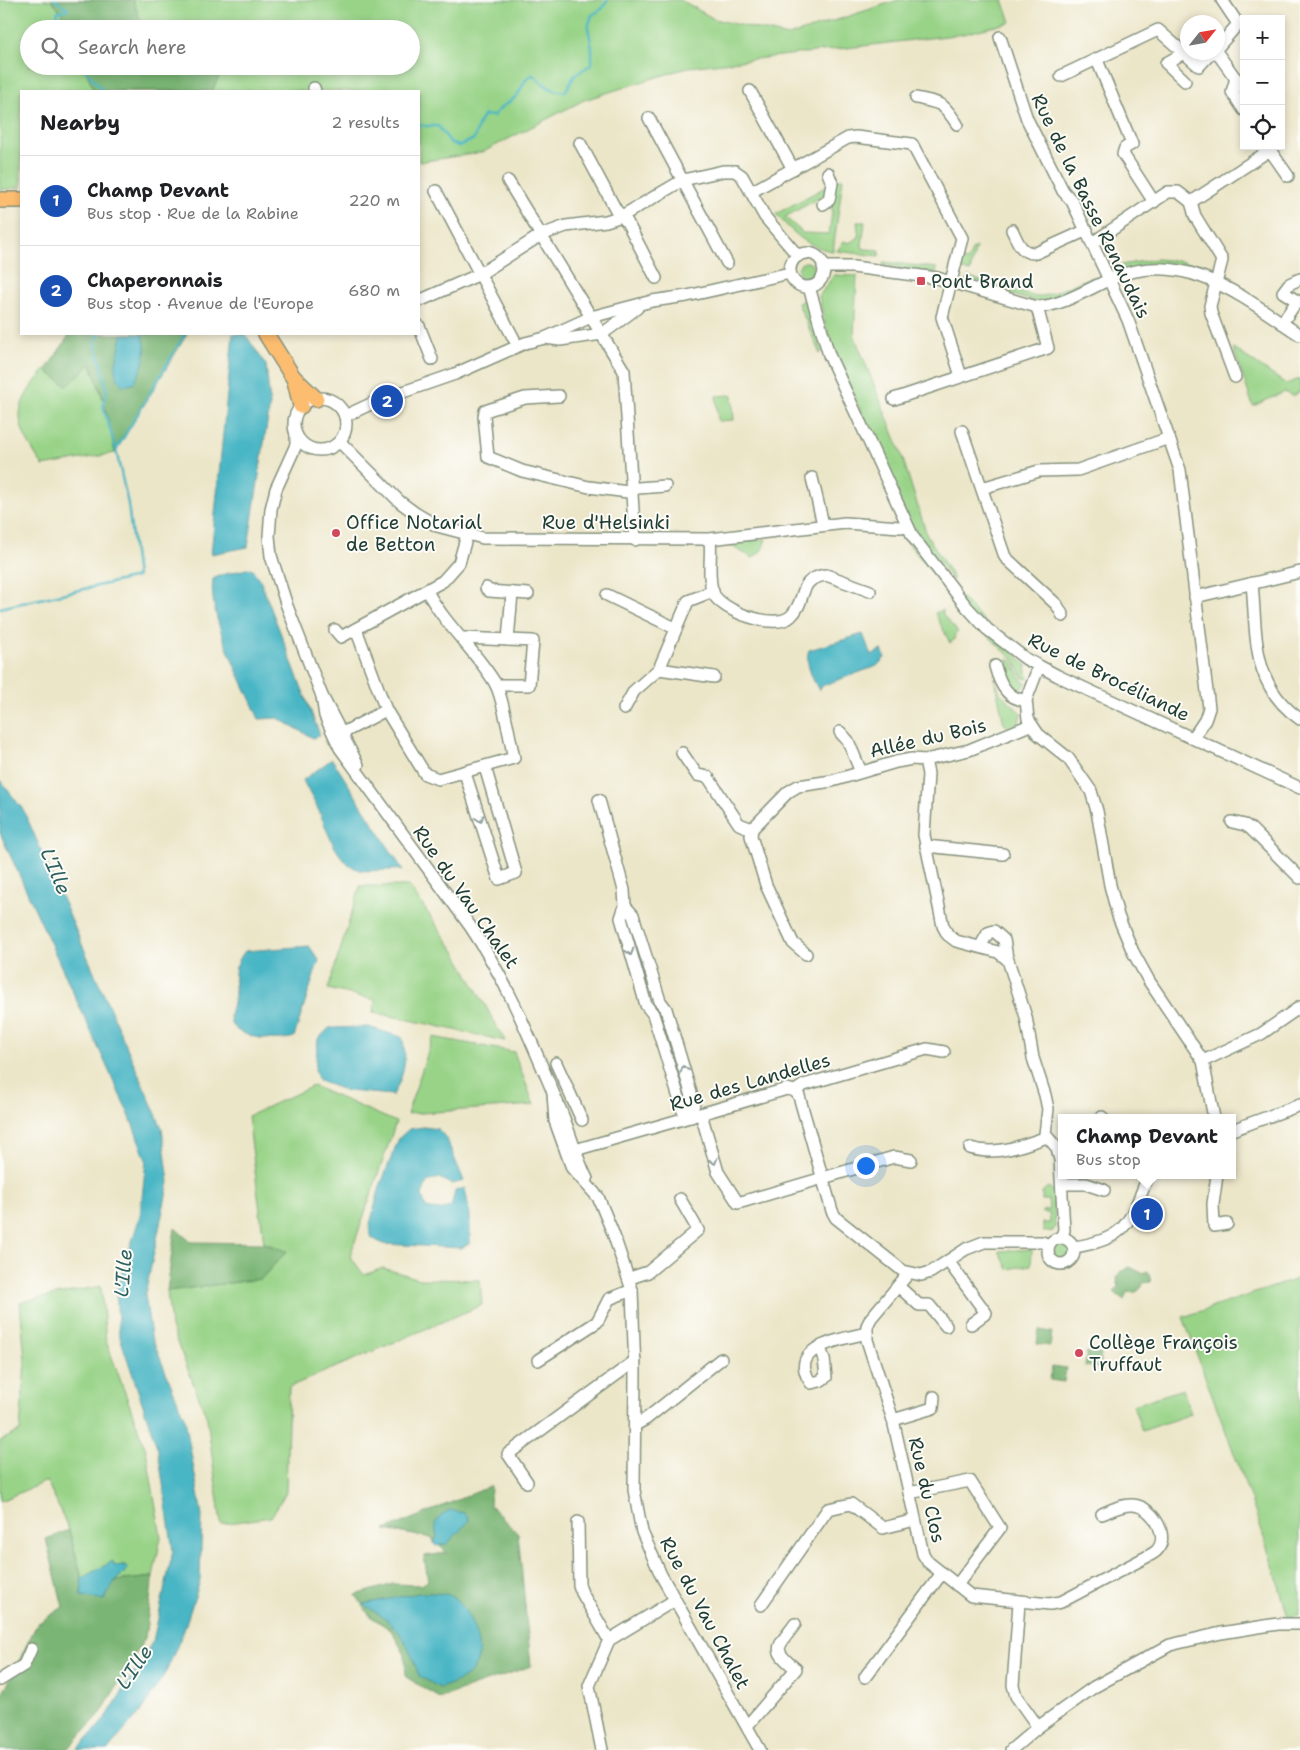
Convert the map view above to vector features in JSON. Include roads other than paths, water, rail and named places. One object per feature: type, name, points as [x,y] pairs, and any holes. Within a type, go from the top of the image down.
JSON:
[{"type":"main road","points":[[0,200],[20,200]]},
{"type":"main road","points":[[267,335],[293,377],[316,398]]},
{"type":"main road","points":[[293,377],[301,406]]},
{"type":"street","points":[[1222,0],[1238,24],[1225,39]]},
{"type":"street","points":[[1061,76],[1097,60],[1099,56],[1158,30],[1180,49]]},
{"type":"street","name":"Rue de la Basse Renaudais","points":[[1000,37],[1027,119],[1063,191],[1072,201],[1087,230],[1108,280],[1128,320],[1180,470],[1209,708],[1205,720],[1193,738]]},
{"type":"street","points":[[1180,55],[1166,64],[1186,81]]},
{"type":"street","points":[[1097,60],[1132,144],[1126,148],[1123,154],[1154,202]]},
{"type":"street","points":[[1193,60],[1199,66],[1205,60]]},
{"type":"street","points":[[1222,60],[1240,84]]},
{"type":"street","points":[[1236,78],[1232,92],[1241,105]]},
{"type":"street","points":[[750,91],[793,169]]},
{"type":"street","points":[[916,98],[946,106],[957,124]]},
{"type":"street","points":[[649,118],[727,263]]},
{"type":"street","points":[[751,192],[848,138],[856,136],[912,144],[962,238],[942,317],[961,376]]},
{"type":"street","points":[[580,143],[616,210],[627,222],[656,278]]},
{"type":"street","points":[[1191,202],[1265,150]]},
{"type":"street","points":[[1268,150],[1272,153],[1288,176]]},
{"type":"street","points":[[420,301],[480,274],[541,235],[566,226],[606,221],[622,216],[683,180],[706,173],[732,171],[742,176],[768,221],[798,256]]},
{"type":"street","points":[[822,204],[829,200],[832,183],[828,173]]},
{"type":"street","points":[[508,181],[624,371],[633,490],[634,540]]},
{"type":"street","points":[[436,191],[514,339]]},
{"type":"street","points":[[1092,243],[1168,192],[1178,192],[1191,202],[1195,216],[1222,260],[1215,280],[1216,286],[1210,306],[1211,314],[1235,377]]},
{"type":"street","points":[[1012,230],[1022,250],[1028,254],[1036,253],[1087,230]]},
{"type":"street","points":[[812,254],[823,266],[824,272],[819,282],[810,287],[796,284],[790,272],[790,266],[798,256],[812,254]]},
{"type":"street","points":[[823,266],[853,267],[950,281],[1036,307],[1052,304],[1108,280],[1138,271],[1160,269],[1190,273],[1215,280],[1300,335]]},
{"type":"street","points":[[345,416],[377,401],[455,374],[525,343],[545,338],[592,317],[790,272]]},
{"type":"street","points":[[1282,323],[1298,302],[1283,292],[1289,284],[1300,279]]},
{"type":"street","name":"Rue de Brocéliande","points":[[810,287],[829,356],[906,526],[976,617],[1010,648],[1039,666],[1300,788]]},
{"type":"street","points":[[545,338],[560,340],[602,334],[640,306]]},
{"type":"street","points":[[894,399],[1048,348],[1036,307]]},
{"type":"street","points":[[420,329],[432,359]]},
{"type":"street","points":[[560,396],[525,398],[485,411],[488,457],[522,471],[589,487],[628,492],[665,486]]},
{"type":"street","points":[[316,398],[334,402],[345,416],[344,434],[340,442],[331,448],[311,449],[302,443],[296,435],[294,420],[301,406],[316,398]]},
{"type":"street","points":[[962,431],[1005,557],[1057,605],[1063,616]]},
{"type":"street","name":"Rue du Vau Chalet","points":[[296,435],[296,445],[286,466],[271,509],[269,536],[271,556],[287,606],[338,735],[394,825],[490,955],[512,995],[553,1093],[571,1151],[603,1208],[630,1278],[632,1290],[635,1361],[634,1490],[637,1512],[647,1546],[675,1600],[760,1750]]},
{"type":"street","points":[[982,488],[1039,471],[1078,470],[1169,438]]},
{"type":"street","name":"Rue d'Helsinki","points":[[340,442],[410,510],[437,526],[467,535],[507,539],[710,539],[823,524],[853,522],[896,527],[906,526]]},
{"type":"street","points":[[286,466],[300,454],[311,449]]},
{"type":"street","points":[[812,478],[823,524]]},
{"type":"street","points":[[335,630],[341,637],[404,601],[427,591],[454,571],[462,557],[467,535]]},
{"type":"street","points":[[710,539],[713,591],[718,600],[727,606],[774,623],[791,616],[806,584],[819,576],[826,575],[870,591]]},
{"type":"street","points":[[1195,598],[1300,572]]},
{"type":"street","points":[[1252,583],[1261,670],[1281,703],[1300,719]]},
{"type":"street","points":[[486,588],[489,591],[528,594]]},
{"type":"street","points":[[356,629],[386,710],[425,774],[438,779],[514,758],[496,685],[463,638],[438,611],[427,591]]},
{"type":"street","points":[[624,709],[634,691],[659,669],[688,601],[713,591]]},
{"type":"street","points":[[508,640],[512,593]]},
{"type":"street","points":[[608,595],[676,628]]},
{"type":"street","points":[[463,638],[533,641],[529,685],[496,685]]},
{"type":"street","points":[[995,666],[1001,683],[1009,695],[1026,700]]},
{"type":"street","points":[[1039,666],[1026,700],[1025,710],[1030,724],[1038,734],[1068,758],[1092,791],[1110,885],[1122,926],[1149,981],[1203,1061],[1213,1114]]},
{"type":"street","points":[[659,669],[714,677]]},
{"type":"street","points":[[338,735],[386,710]]},
{"type":"street","name":"Allée du Bois","points":[[752,828],[793,788],[832,781],[896,762],[912,759],[925,760],[986,745],[1030,724]]},
{"type":"street","name":"Allée du Bois","points":[[840,732],[848,741],[861,772]]},
{"type":"street","points":[[682,753],[697,775],[708,777],[739,824],[752,828],[752,844],[766,885],[793,943],[806,954]]},
{"type":"street","points":[[925,760],[928,774],[923,826],[943,926],[948,935],[956,941],[1001,953],[1007,958]]},
{"type":"street","points":[[465,773],[500,879],[516,873],[485,767]]},
{"type":"street","points":[[598,800],[624,890],[625,906],[621,918],[646,1005],[653,1014],[683,1111],[696,1115]]},
{"type":"street","points":[[1232,822],[1252,829],[1300,878]]},
{"type":"street","points":[[926,846],[1003,854]]},
{"type":"street","points":[[625,906],[633,916],[660,1001],[666,1009],[696,1115],[718,1172],[738,1202],[894,1157],[911,1160]]},
{"type":"street","points":[[980,947],[988,933],[994,931],[1004,940],[1007,958],[1026,1017],[1033,1058],[1045,1095],[1048,1109],[1045,1130],[1047,1137],[1058,1145]]},
{"type":"street","points":[[1203,1061],[1261,1034],[1300,1007]]},
{"type":"street","points":[[653,1014],[666,1009]]},
{"type":"street","name":"Rue des Landelles","points":[[571,1151],[787,1090],[795,1091],[804,1085],[926,1049],[944,1052]]},
{"type":"street","points":[[556,1063],[582,1120]]},
{"type":"street","points":[[553,1093],[566,1085]]},
{"type":"street","points":[[795,1091],[800,1096],[832,1211],[836,1218],[908,1274],[921,1276],[931,1272],[966,1249],[984,1242],[1042,1242],[1049,1245]]},
{"type":"street","points":[[1236,1129],[1300,1105]]},
{"type":"street","points":[[970,1148],[984,1152],[997,1152],[1047,1137]]},
{"type":"street","points":[[1049,1245],[1061,1238],[1064,1230],[1062,1179]]},
{"type":"street","points":[[1074,1247],[1104,1240],[1124,1228],[1132,1216],[1147,1179]]},
{"type":"street","points":[[1216,1179],[1213,1204],[1214,1226],[1228,1224]]},
{"type":"street","points":[[1062,1184],[1086,1184],[1104,1190]]},
{"type":"street","points":[[630,1278],[650,1270],[698,1230],[680,1199]]},
{"type":"street","points":[[1061,1238],[1066,1239],[1074,1247]]},
{"type":"street","points":[[1049,1245],[1051,1259],[1058,1264],[1071,1260],[1074,1247]]},
{"type":"street","points":[[948,1261],[986,1313],[971,1324]]},
{"type":"street","points":[[820,1348],[830,1342],[867,1333],[871,1318],[908,1274]]},
{"type":"street","points":[[898,1286],[919,1305],[929,1305],[946,1326]]},
{"type":"street","points":[[538,1360],[597,1322],[609,1299],[632,1290]]},
{"type":"street","name":"Rue du Clos","points":[[867,1333],[893,1420],[923,1554],[928,1562],[971,1596],[1019,1602],[1058,1603],[1160,1549],[1161,1534],[1155,1519],[1147,1510],[1136,1505],[1126,1505],[1102,1514]]},
{"type":"street","points":[[635,1425],[646,1419],[721,1359]]},
{"type":"street","points":[[527,1482],[508,1454],[635,1361]]},
{"type":"street","points":[[893,1420],[933,1408],[934,1397]]},
{"type":"street","points":[[909,1493],[970,1481],[1000,1528],[957,1585]]},
{"type":"street","points":[[761,1605],[828,1508],[851,1504],[883,1528],[915,1520]]},
{"type":"street","points":[[578,1522],[579,1585],[609,1640]]},
{"type":"street","points":[[865,1677],[942,1573]]},
{"type":"street","points":[[602,1750],[589,1686],[609,1640],[675,1600]]},
{"type":"street","points":[[1019,1602],[1013,1685],[1016,1696],[1038,1727]]},
{"type":"street","name":"Rue du Vau Chalet","points":[[747,1726],[796,1669],[780,1657],[778,1652],[779,1646],[795,1624]]},
{"type":"street","points":[[1012,1750],[1038,1727],[1094,1687],[1170,1645],[1221,1633],[1278,1624],[1300,1624]]},
{"type":"street","points":[[0,1680],[24,1665],[31,1649]]},
{"type":"water","points":[[122,335],[142,335],[145,347],[144,360],[137,378],[133,384],[124,386],[116,375],[116,362]]},
{"type":"water","points":[[233,335],[246,335],[266,365],[270,404],[248,547],[211,554]]},
{"type":"water","points":[[251,568],[260,580],[320,735],[313,738],[278,718],[259,719],[221,630],[215,612],[213,579],[221,575]]},
{"type":"water","points":[[863,634],[871,655],[882,650],[885,658],[877,666],[824,685],[819,690],[808,665],[809,650]]},
{"type":"water","points":[[332,759],[403,870],[360,870],[345,861],[339,854],[303,780]]},
{"type":"water","name":"L'Ille","points":[[0,780],[24,811],[162,1128],[169,1182],[145,1295],[151,1336],[185,1419],[202,1515],[200,1581],[184,1630],[167,1670],[145,1706],[108,1750],[77,1750],[106,1718],[153,1641],[173,1551],[158,1450],[119,1334],[116,1292],[140,1216],[146,1160],[130,1117],[0,833]]},
{"type":"water","points":[[309,946],[319,960],[294,1037],[279,1039],[259,1038],[249,1036],[234,1028],[230,1015],[235,995],[235,972],[238,962],[245,951]]},
{"type":"water","points":[[368,1027],[402,1037],[405,1053],[404,1067],[393,1095],[347,1091],[319,1081],[315,1070],[318,1039],[329,1028]]},
{"type":"water","points":[[424,1127],[438,1129],[446,1138],[464,1181],[452,1184],[439,1178],[427,1182],[422,1195],[426,1208],[438,1210],[451,1207],[455,1191],[465,1188],[470,1215],[470,1243],[461,1248],[383,1244],[372,1238],[369,1228],[380,1186],[399,1138],[409,1129]]},
{"type":"water","points":[[449,1510],[464,1513],[469,1521],[447,1544],[436,1546],[433,1543],[437,1538],[435,1523]]},
{"type":"water","points":[[113,1561],[114,1566],[125,1565],[128,1569],[115,1581],[104,1600],[81,1596],[82,1578]]},
{"type":"water","points":[[419,1593],[441,1594],[453,1597],[465,1610],[477,1639],[478,1658],[472,1670],[460,1680],[440,1688],[419,1676],[410,1651],[400,1633],[385,1619],[363,1604]]},
{"type":"waterway","points":[[55,0],[68,9],[57,12],[59,20]]},
{"type":"waterway","points":[[425,126],[438,126],[451,143],[459,146],[474,139],[484,115],[494,116],[499,109],[515,97],[525,81],[533,75],[551,89],[565,92],[575,75],[592,64],[592,48],[588,27],[592,15],[602,9],[607,0]]},
{"type":"waterway","points":[[90,75],[102,90]]},
{"type":"waterway","points":[[99,335],[95,341],[107,388],[103,407],[116,449]]},
{"type":"waterway","points":[[0,608],[137,577],[128,504],[116,450],[184,335]]},
{"type":"place","name":"Pont Brand","points":[[921,281]]},
{"type":"place","name":"Chaperonnais","points":[[387,401]]},
{"type":"place","name":"Office Notarial de Betton","points":[[336,533]]},
{"type":"place","name":"Champ Devant","points":[[1147,1214]]},
{"type":"place","name":"Collège François Truffaut","points":[[1079,1353]]}]
